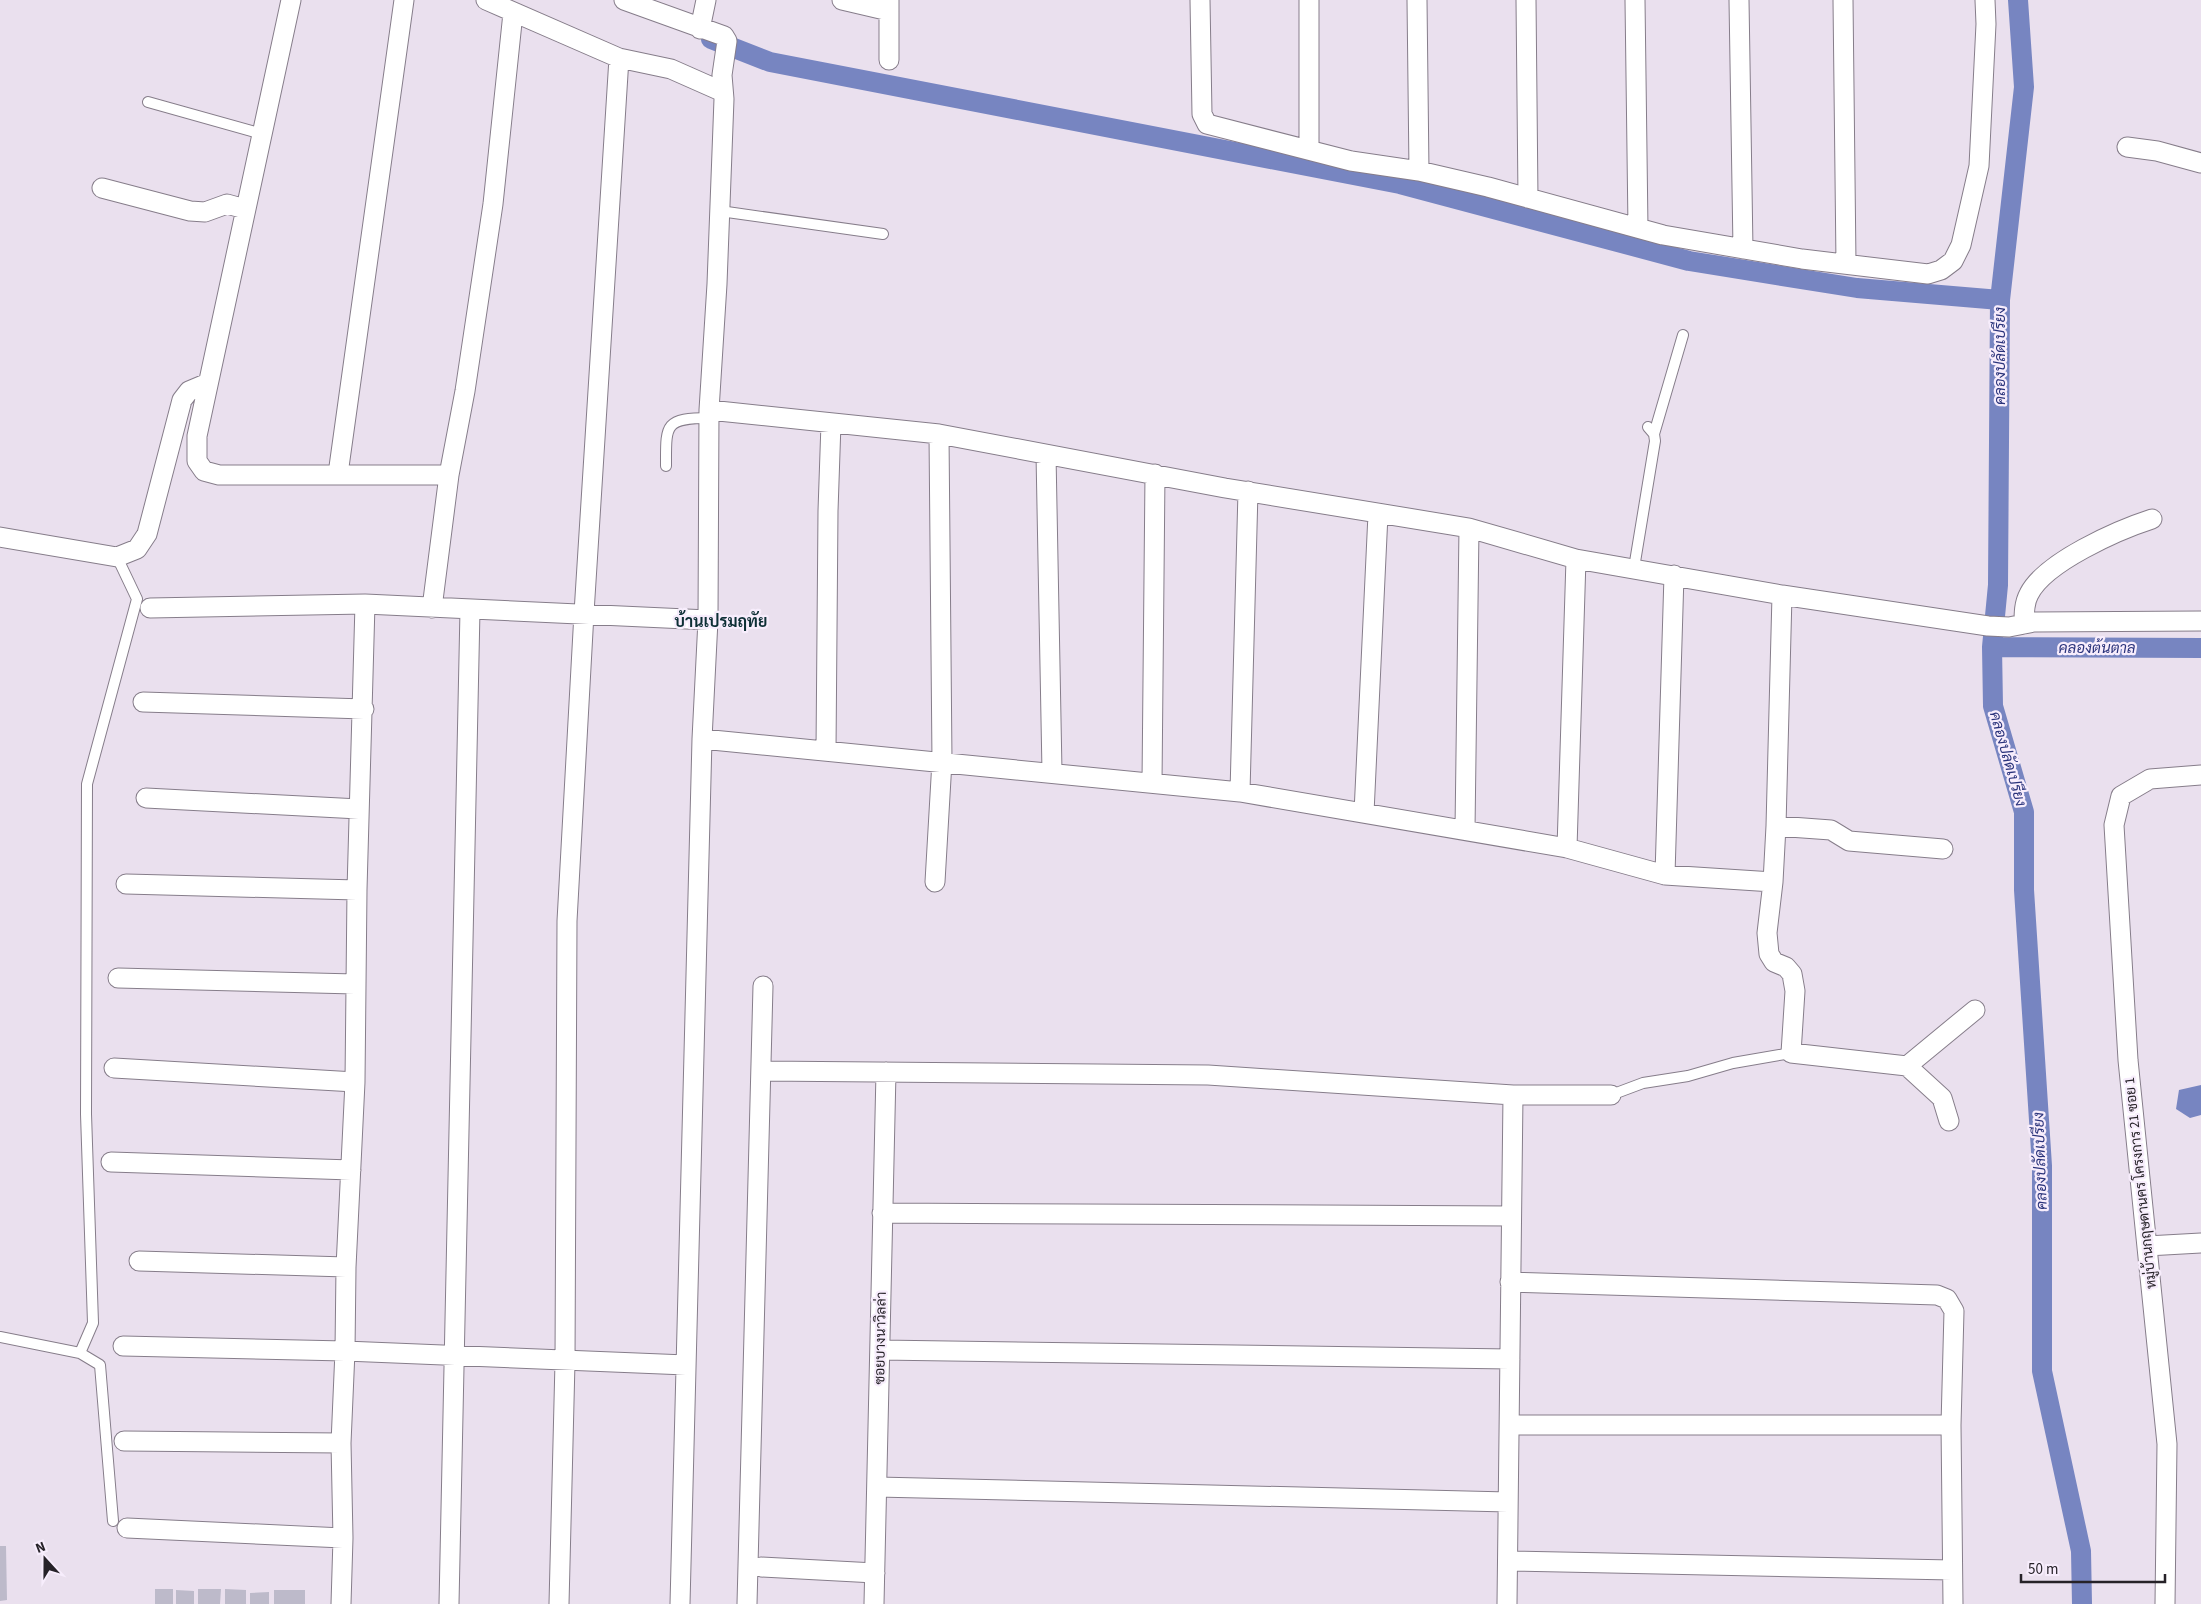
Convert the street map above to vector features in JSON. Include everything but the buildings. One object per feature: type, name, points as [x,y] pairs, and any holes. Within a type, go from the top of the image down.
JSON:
[{"type":"street","points":[[291,0],[197,436],[197,460],[204,471],[219,475],[449,475]]},
{"type":"street","points":[[338,474],[404,0]]},
{"type":"street","points":[[486,0],[619,58],[723,83]]},
{"type":"street","points":[[624,0],[700,29],[724,36],[727,41],[723,83],[720,211],[709,414],[708,620],[702,739],[680,1604]]},
{"type":"street","points":[[700,29],[706,0]]},
{"type":"street","points":[[842,0],[890,6],[888,60]]},
{"type":"street","points":[[1200,0],[1202,114],[1205,122],[1351,161],[1420,172],[1528,198],[1663,235],[1802,259],[1928,274],[1941,270],[1953,261],[1961,246],[1979,166],[1986,24],[1985,0]]},
{"type":"street","points":[[1309,0],[1309,150]]},
{"type":"street","points":[[1417,0],[1420,172]]},
{"type":"street","points":[[1526,0],[1528,198]]},
{"type":"street","points":[[1635,0],[1638,228]]},
{"type":"street","points":[[1740,0],[1743,249]]},
{"type":"street","points":[[1843,0],[1846,264]]},
{"type":"street","points":[[432,608],[449,475],[465,391],[493,204],[513,13]]},
{"type":"street","points":[[558,1604],[565,1362],[567,921],[584,613],[619,58]]},
{"type":"street","points":[[2127,147],[2201,162]]},
{"type":"street","points":[[102,188],[190,212],[205,212],[227,204],[246,209]]},
{"type":"street","points":[[0,537],[117,557],[137,549],[148,534],[182,400],[189,392],[208,383]]},
{"type":"street","points":[[709,414],[831,423],[939,434],[1248,492],[1469,528],[1576,559],[1782,595],[1988,626],[2061,621],[2201,621]]},
{"type":"street","points":[[826,750],[828,511],[831,423]]},
{"type":"street","points":[[935,882],[942,761],[939,434]]},
{"type":"street","points":[[1046,454],[1052,772]]},
{"type":"street","points":[[1152,783],[1155,474]]},
{"type":"street","points":[[1240,792],[1248,492]]},
{"type":"street","points":[[1364,813],[1378,514]]},
{"type":"street","points":[[2017,625],[2029,594],[2039,580],[2053,566],[2120,529],[2152,519]]},
{"type":"street","points":[[1465,830],[1469,528]]},
{"type":"street","points":[[1567,848],[1576,559]]},
{"type":"street","points":[[1664,875],[1674,575]]},
{"type":"street","points":[[1782,595],[1776,826],[1773,882],[1767,933],[1770,954],[1774,962],[1786,968],[1792,974],[1794,991],[1791,1054],[1907,1066],[1942,1098],[1949,1121]]},
{"type":"street","points":[[150,608],[365,604],[708,620]]},
{"type":"street","points":[[341,1604],[344,1538],[341,1443],[346,1267],[355,1082],[357,890],[364,708],[365,604]]},
{"type":"street","points":[[449,1604],[470,610]]},
{"type":"street","points":[[143,702],[364,708]]},
{"type":"street","points":[[702,739],[942,761],[1240,792],[1567,848],[1664,875],[1773,882]]},
{"type":"street","name":"หมู่บ้านกฤษดานคร โครงการ 21 ซอย 1","points":[[2165,1604],[2167,1444],[2128,1060],[2114,825],[2121,796],[2150,779],[2201,775]]},
{"type":"street","points":[[146,798],[360,809]]},
{"type":"street","points":[[1776,826],[1831,830],[1849,841],[1943,849]]},
{"type":"street","points":[[126,884],[357,890]]},
{"type":"street","points":[[118,978],[356,984]]},
{"type":"street","points":[[747,1604],[763,986]]},
{"type":"street","points":[[1907,1066],[1975,1010]]},
{"type":"street","points":[[114,1068],[355,1082]]},
{"type":"street","points":[[762,1071],[1208,1074],[1513,1095],[1611,1095]]},
{"type":"street","name":"ซอยบางนาวิลล่า","points":[[874,1604],[886,1072]]},
{"type":"street","points":[[1507,1604],[1513,1095]]},
{"type":"street","points":[[112,1162],[351,1170]]},
{"type":"street","points":[[882,1213],[1511,1216]]},
{"type":"street","points":[[2147,1246],[2201,1243]]},
{"type":"street","points":[[138,1261],[346,1267]]},
{"type":"street","points":[[1510,1282],[1937,1295],[1947,1300],[1954,1311],[1951,1425],[1953,1604]]},
{"type":"street","points":[[123,1346],[345,1351],[686,1366]]},
{"type":"street","points":[[880,1350],[1510,1358]]},
{"type":"street","points":[[1509,1424],[1951,1425]]},
{"type":"street","points":[[124,1441],[341,1443]]},
{"type":"street","points":[[877,1487],[1508,1502]]},
{"type":"street","points":[[120,1524],[344,1538]]},
{"type":"street","points":[[1508,1561],[1952,1570]]},
{"type":"street","points":[[761,1567],[875,1573]]},
{"type":"lane","points":[[148,102],[262,134]]},
{"type":"lane","points":[[720,211],[883,234]]},
{"type":"lane","points":[[1634,568],[1655,441],[1651,430],[1683,335]]},
{"type":"lane","points":[[666,466],[666,435],[672,424],[685,418],[709,414]]},
{"type":"lane","points":[[80,1353],[93,1323],[86,1114],[87,784],[137,599],[117,557]]},
{"type":"lane","points":[[1611,1095],[1643,1083],[1688,1076],[1733,1063],[1791,1054]]},
{"type":"lane","points":[[0,1337],[80,1353],[100,1365],[120,1524]]},
{"type":"water","points":[[2201,1085],[2201,1115],[2190,1118],[2176,1109],[2179,1090]]},
{"type":"waterway","name":"คลองปลัดเปรียง","points":[[2018,0],[2024,87],[2000,300],[1998,585],[1992,647],[1993,706],[2024,812],[2024,890],[2042,1166],[2042,1371],[2081,1551],[2082,1604]]},
{"type":"waterway","points":[[711,39],[770,62],[1400,184],[1689,261],[1857,288],[2000,300]]},
{"type":"waterway","name":"คลองต้นตาล","points":[[1992,647],[2201,648]]},
{"type":"district","name":"บ้านเปรมฤทัย","points":[[721,621]]}]
